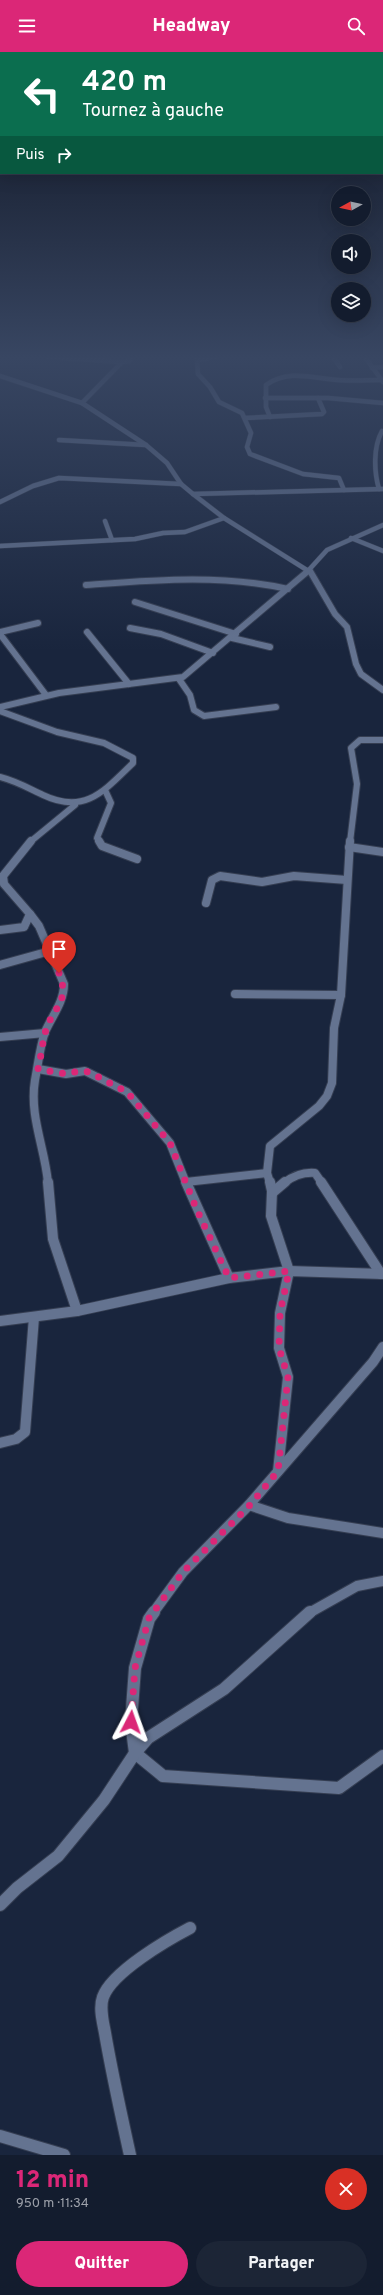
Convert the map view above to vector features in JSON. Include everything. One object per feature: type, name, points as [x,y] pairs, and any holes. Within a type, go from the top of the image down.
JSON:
[{"type":"street","points":[[158,455],[167,463],[181,484],[224,518],[309,570],[331,607],[347,627],[356,664],[361,674],[383,690]]},
{"type":"street","points":[[253,455],[303,474],[339,478],[344,490]]},
{"type":"street","points":[[193,494],[381,489],[376,473],[377,455]]},
{"type":"street","points":[[0,502],[33,486],[59,478],[181,484]]},
{"type":"street","points":[[0,546],[112,540],[185,532],[224,518]]},
{"type":"street","points":[[105,521],[112,540]]},
{"type":"street","points":[[1,707],[46,695],[179,679],[190,673],[288,589],[309,570],[327,550],[383,525]]},
{"type":"street","points":[[351,538],[383,551]]},
{"type":"street","points":[[86,585],[214,578],[264,583],[288,589]]},
{"type":"street","points":[[135,602],[270,647]]},
{"type":"street","points":[[38,623],[0,633],[46,695]]},
{"type":"street","points":[[130,628],[161,634],[213,653]]},
{"type":"street","points":[[87,632],[129,684]]},
{"type":"street","points":[[179,679],[190,695],[194,710],[204,716],[276,707]]},
{"type":"street","points":[[1,707],[52,730],[104,743],[130,755],[133,758],[133,763],[105,790],[95,797],[75,805],[54,819],[3,876],[4,884],[39,926],[64,984],[64,994],[45,1033],[35,1082],[34,1110],[47,1175],[53,1239],[76,1311]]},
{"type":"street","points":[[278,1471],[288,1377],[279,1348],[280,1313],[289,1271],[271,1216],[272,1193],[267,1172],[270,1146],[303,1121],[327,1096],[332,1082],[334,1028],[341,995],[349,848],[357,784],[351,748],[358,740],[383,740]]},
{"type":"street","points":[[0,777],[25,784],[52,800],[75,805]]},
{"type":"street","points":[[105,790],[111,803],[97,838],[98,842],[102,846],[137,859]]},
{"type":"street","points":[[349,848],[383,852]]},
{"type":"street","points":[[206,903],[212,880],[220,876],[262,882],[270,882],[294,876],[348,880]]},
{"type":"street","points":[[24,928],[30,914]]},
{"type":"street","points":[[0,930],[39,926]]},
{"type":"street","points":[[0,965],[9,964],[50,951]]},
{"type":"street","points":[[235,994],[341,995]]},
{"type":"street","points":[[0,1038],[45,1033]]},
{"type":"street","points":[[38,1069],[66,1074],[80,1071],[89,1072],[127,1092],[170,1143],[229,1278]]},
{"type":"street","points":[[186,1182],[267,1172]]},
{"type":"street","points":[[272,1193],[294,1176],[309,1172],[315,1173],[382,1274]]},
{"type":"street","points":[[0,1321],[76,1311],[171,1289],[229,1278],[289,1271],[382,1274]]},
{"type":"street","points":[[0,1443],[16,1439],[25,1432],[34,1317]]},
{"type":"street","points":[[383,1347],[373,1362],[250,1505],[183,1572],[149,1618],[135,1668],[131,1722],[135,1753],[163,1776],[339,1788],[353,1782],[369,1765],[383,1756]]},
{"type":"street","points":[[250,1505],[288,1518],[383,1533]]},
{"type":"street","points":[[0,1905],[16,1888],[58,1856],[104,1800],[135,1753],[148,1738],[224,1689],[313,1610],[357,1586],[383,1582]]},
{"type":"street","points":[[130,2155],[110,2069],[102,2011],[104,1996],[109,1986],[119,1977],[161,1945],[190,1928]]},
{"type":"street","points":[[0,2136],[64,2155]]},
{"type":"route","points":[[59,973],[64,984],[64,994],[45,1033],[45,1043],[38,1069],[66,1074],[80,1071],[89,1072],[127,1092],[170,1143],[196,1208],[229,1278],[289,1271],[280,1313],[279,1348],[288,1377],[278,1471],[250,1505],[183,1572],[149,1618],[135,1668],[131,1722]]}]
